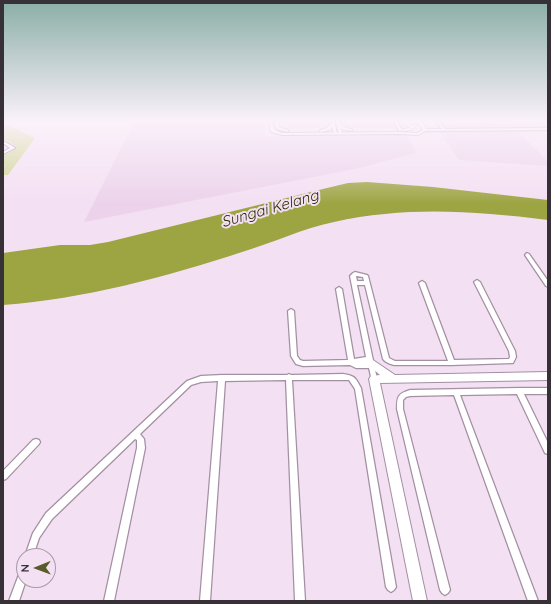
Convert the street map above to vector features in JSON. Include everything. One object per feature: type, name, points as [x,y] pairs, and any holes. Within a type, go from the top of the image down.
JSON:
[{"type":"main road","points":[[370,362],[379,370],[394,379]]},
{"type":"main road","points":[[420,601],[374,379],[548,376]]},
{"type":"street","points":[[3,153],[13,148]]},
{"type":"street","points":[[528,254],[548,285]]},
{"type":"street","points":[[374,379],[353,275],[364,275],[386,359],[394,364],[511,361],[513,357],[512,351],[477,282]]},
{"type":"street","points":[[354,283],[367,283]]},
{"type":"street","points":[[422,283],[451,362]]},
{"type":"street","points":[[339,289],[351,362]]},
{"type":"street","points":[[291,311],[294,356],[298,362],[303,364],[351,362],[356,365],[370,362]]},
{"type":"street","points":[[289,377],[300,601]]},
{"type":"street","points":[[205,601],[222,378]]},
{"type":"street","points":[[32,548],[36,536],[49,516],[189,383],[201,379],[222,378],[351,378],[358,388],[391,586]]},
{"type":"street","points":[[519,391],[548,451]]},
{"type":"street","points":[[445,590],[400,409],[400,399],[404,395],[410,393],[548,391]]},
{"type":"street","points":[[456,392],[533,601]]},
{"type":"street","points":[[109,601],[141,448],[140,439],[135,434]]},
{"type":"street","points":[[3,476],[36,442]]},
{"type":"street","points":[[14,601],[18,588]]},
{"type":"shaded area","points":[[14,148],[28,148],[8,175],[3,175],[3,169],[5,166],[3,165],[3,155],[12,151]]},
{"type":"shaded area","points":[[121,148],[414,148],[416,153],[355,169],[84,222]]},
{"type":"shaded area","points":[[451,148],[535,148],[548,162],[548,166],[459,160]]},
{"type":"water","name":"Sungai Kelang","points":[[367,182],[433,187],[548,200],[548,220],[467,212],[414,212],[361,217],[311,228],[184,270],[124,286],[64,298],[3,305],[3,253],[60,245],[90,245],[108,242],[348,183]]}]
